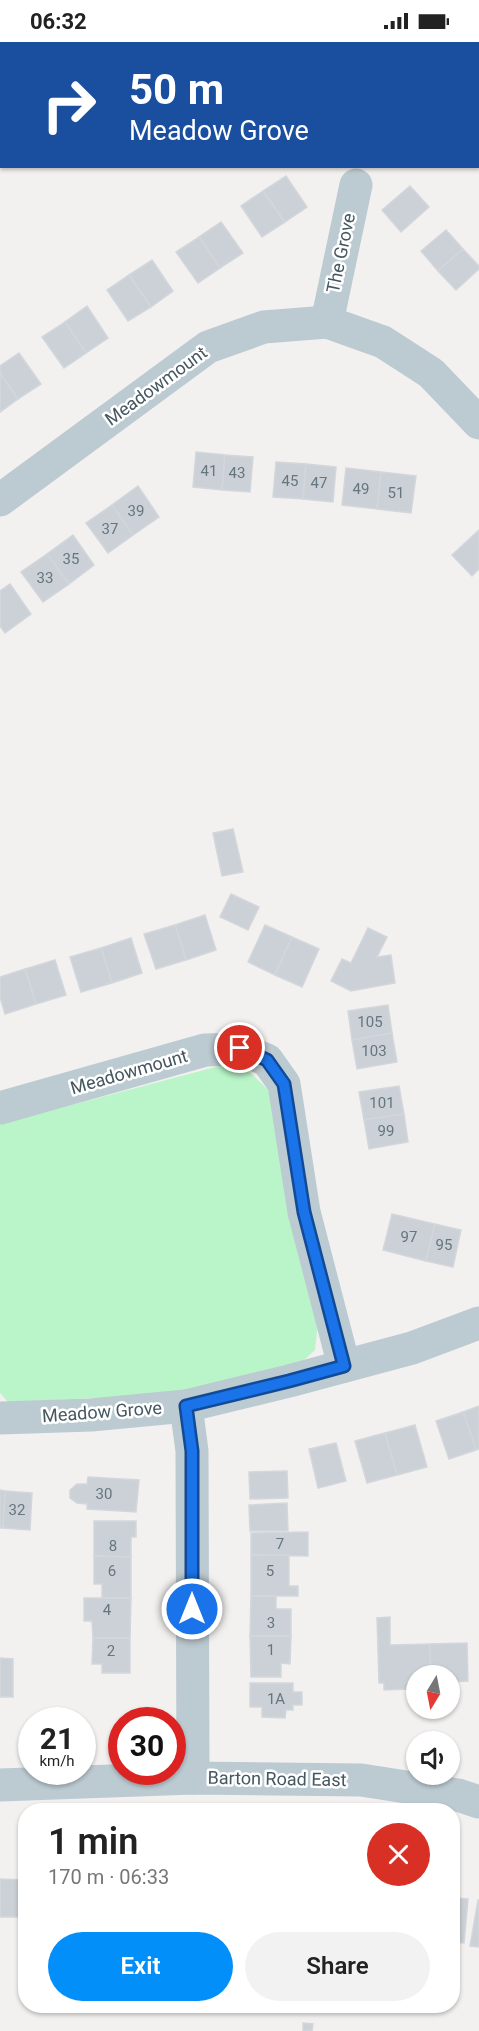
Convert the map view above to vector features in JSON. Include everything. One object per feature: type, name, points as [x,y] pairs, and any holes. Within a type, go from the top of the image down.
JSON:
[{"type":"street","name":"The Grove","points":[[327,322],[356,185]]},
{"type":"street","name":"Meadowmount","points":[[0,500],[208,347],[264,327],[327,322],[382,342],[431,373],[479,423]]},
{"type":"street","name":"Meadowmount","points":[[0,1108],[205,1050],[240,1048],[267,1060],[284,1084],[304,1212],[344,1366]]},
{"type":"street","points":[[344,1366],[412,1348],[479,1323]]},
{"type":"street","name":"Meadow Grove","points":[[0,1418],[91,1415],[186,1406],[344,1366]]},
{"type":"street","points":[[186,1406],[192,1451],[193,1778]]},
{"type":"street","name":"Barton Road East","points":[[0,1785],[193,1778],[362,1780],[458,1795],[479,1802]]},
{"type":"green space","points":[[219,1066],[248,1070],[270,1092],[318,1323],[315,1350],[299,1365],[165,1395],[8,1402],[0,1393],[0,1124]]},
{"type":"building","points":[[286,176],[307,207],[285,222],[263,191]]},
{"type":"building","points":[[410,186],[429,207],[401,232],[382,210]]},
{"type":"building","points":[[263,191],[285,222],[262,237],[241,206]]},
{"type":"building","points":[[221,222],[243,253],[220,268],[199,237]]},
{"type":"building","points":[[446,230],[463,249],[438,271],[421,251]]},
{"type":"building","points":[[199,237],[220,268],[198,283],[176,252]]},
{"type":"building","points":[[463,249],[479,266],[479,269],[456,290],[438,271]]},
{"type":"building","points":[[152,260],[173,291],[151,307],[129,275]]},
{"type":"building","points":[[129,275],[151,307],[128,321],[107,290]]},
{"type":"building","points":[[87,306],[108,338],[86,353],[65,322]]},
{"type":"building","points":[[65,322],[86,353],[64,368],[42,337]]},
{"type":"building","points":[[19,353],[41,384],[18,399],[0,373],[0,366]]},
{"type":"building","points":[[0,373],[18,399],[0,412]]},
{"type":"building","points":[[196,452],[225,455],[222,490],[193,487]]},
{"type":"building","points":[[225,455],[253,457],[250,492],[222,490]]},
{"type":"building","points":[[276,462],[306,464],[303,499],[273,497]]},
{"type":"building","points":[[306,464],[336,467],[333,502],[303,499]]},
{"type":"building","points":[[346,468],[381,472],[377,509],[342,505]]},
{"type":"building","points":[[381,472],[416,476],[411,513],[377,509]]},
{"type":"building","points":[[138,486],[159,517],[133,535],[112,505]]},
{"type":"building","points":[[112,505],[133,535],[108,553],[86,523]]},
{"type":"building","points":[[479,530],[479,569],[472,576],[452,555]]},
{"type":"building","points":[[73,535],[94,565],[69,584],[47,554]]},
{"type":"building","points":[[47,554],[69,584],[43,602],[21,572]]},
{"type":"building","points":[[10,584],[31,614],[5,633],[0,626],[0,591]]},
{"type":"building","points":[[233,829],[243,872],[222,876],[213,833]]},
{"type":"building","points":[[231,894],[259,907],[248,930],[220,917]]},
{"type":"building","points":[[205,915],[216,950],[186,960],[175,925]]},
{"type":"building","points":[[175,925],[186,960],[156,969],[144,934]]},
{"type":"building","points":[[265,925],[292,937],[275,975],[248,962]]},
{"type":"building","points":[[368,928],[387,937],[377,957],[391,955],[395,983],[351,991],[331,981],[342,959],[351,963]]},
{"type":"building","points":[[292,937],[319,949],[302,987],[275,975]]},
{"type":"building","points":[[131,938],[142,973],[112,983],[101,948]]},
{"type":"building","points":[[101,948],[112,983],[81,992],[70,957]]},
{"type":"building","points":[[55,960],[66,995],[36,1004],[25,969]]},
{"type":"building","points":[[25,969],[36,1004],[5,1014],[0,997],[0,977]]},
{"type":"building","points":[[388,1005],[392,1033],[352,1040],[348,1011]]},
{"type":"building","points":[[392,1033],[397,1062],[357,1069],[352,1040]]},
{"type":"building","points":[[399,1086],[404,1114],[364,1120],[359,1092]]},
{"type":"building","points":[[404,1114],[408,1142],[369,1149],[364,1120]]},
{"type":"building","points":[[392,1214],[435,1224],[426,1261],[383,1250]]},
{"type":"building","points":[[435,1224],[461,1230],[453,1267],[426,1261]]},
{"type":"building","points":[[479,1406],[479,1449],[476,1450],[463,1412]]},
{"type":"building","points":[[463,1412],[476,1450],[449,1459],[436,1421]]},
{"type":"building","points":[[415,1425],[427,1467],[397,1475],[385,1433]]},
{"type":"building","points":[[385,1433],[397,1475],[367,1483],[355,1441]]},
{"type":"building","points":[[336,1443],[346,1481],[318,1488],[309,1449]]},
{"type":"building","points":[[287,1471],[288,1498],[250,1499],[249,1472]]},
{"type":"building","points":[[88,1477],[139,1480],[136,1512],[87,1509],[87,1504],[77,1503],[70,1498],[70,1490],[77,1484],[87,1484]]},
{"type":"building","points":[[0,1490],[5,1491],[3,1528],[0,1528]]},
{"type":"building","points":[[5,1491],[32,1493],[30,1530],[3,1528]]},
{"type":"building","points":[[287,1503],[288,1531],[250,1531],[249,1505]]},
{"type":"building","points":[[94,1521],[136,1521],[136,1537],[131,1537],[131,1557],[94,1556]]},
{"type":"building","points":[[308,1532],[308,1556],[251,1555],[251,1533]]},
{"type":"building","points":[[251,1555],[289,1555],[289,1586],[298,1586],[298,1596],[251,1596]]},
{"type":"building","points":[[94,1556],[131,1557],[131,1598],[102,1598],[102,1584],[94,1584]]},
{"type":"building","points":[[251,1596],[276,1596],[276,1609],[291,1609],[291,1636],[250,1636]]},
{"type":"building","points":[[84,1598],[131,1598],[130,1638],[93,1638],[92,1621],[84,1621]]},
{"type":"building","points":[[390,1617],[390,1645],[430,1644],[431,1665],[406,1665],[406,1689],[384,1690],[384,1683],[379,1683],[377,1618]]},
{"type":"building","points":[[250,1636],[291,1636],[290,1664],[281,1663],[281,1677],[251,1677]]},
{"type":"building","points":[[93,1638],[130,1638],[130,1673],[102,1673],[102,1664],[92,1664]]},
{"type":"building","points":[[467,1643],[468,1681],[460,1681],[460,1665],[431,1665],[430,1644]]},
{"type":"building","points":[[0,1658],[13,1659],[13,1697],[0,1697]]},
{"type":"building","points":[[250,1683],[293,1683],[293,1692],[302,1692],[302,1705],[293,1705],[293,1710],[286,1710],[285,1718],[262,1717],[262,1707],[250,1707]]},
{"type":"building","points":[[0,1879],[18,1880],[18,1917],[0,1917]]},
{"type":"building","points":[[460,1898],[468,1899],[464,1943],[460,1943]]},
{"type":"building","points":[[479,1900],[479,1947],[470,1946]]},
{"type":"building","points":[[303,2023],[313,2024],[312,2031],[303,2031]]},
{"type":"route","points":[[192,1609],[192,1446],[186,1406],[344,1366],[304,1212],[284,1084],[267,1060],[240,1048]]}]
